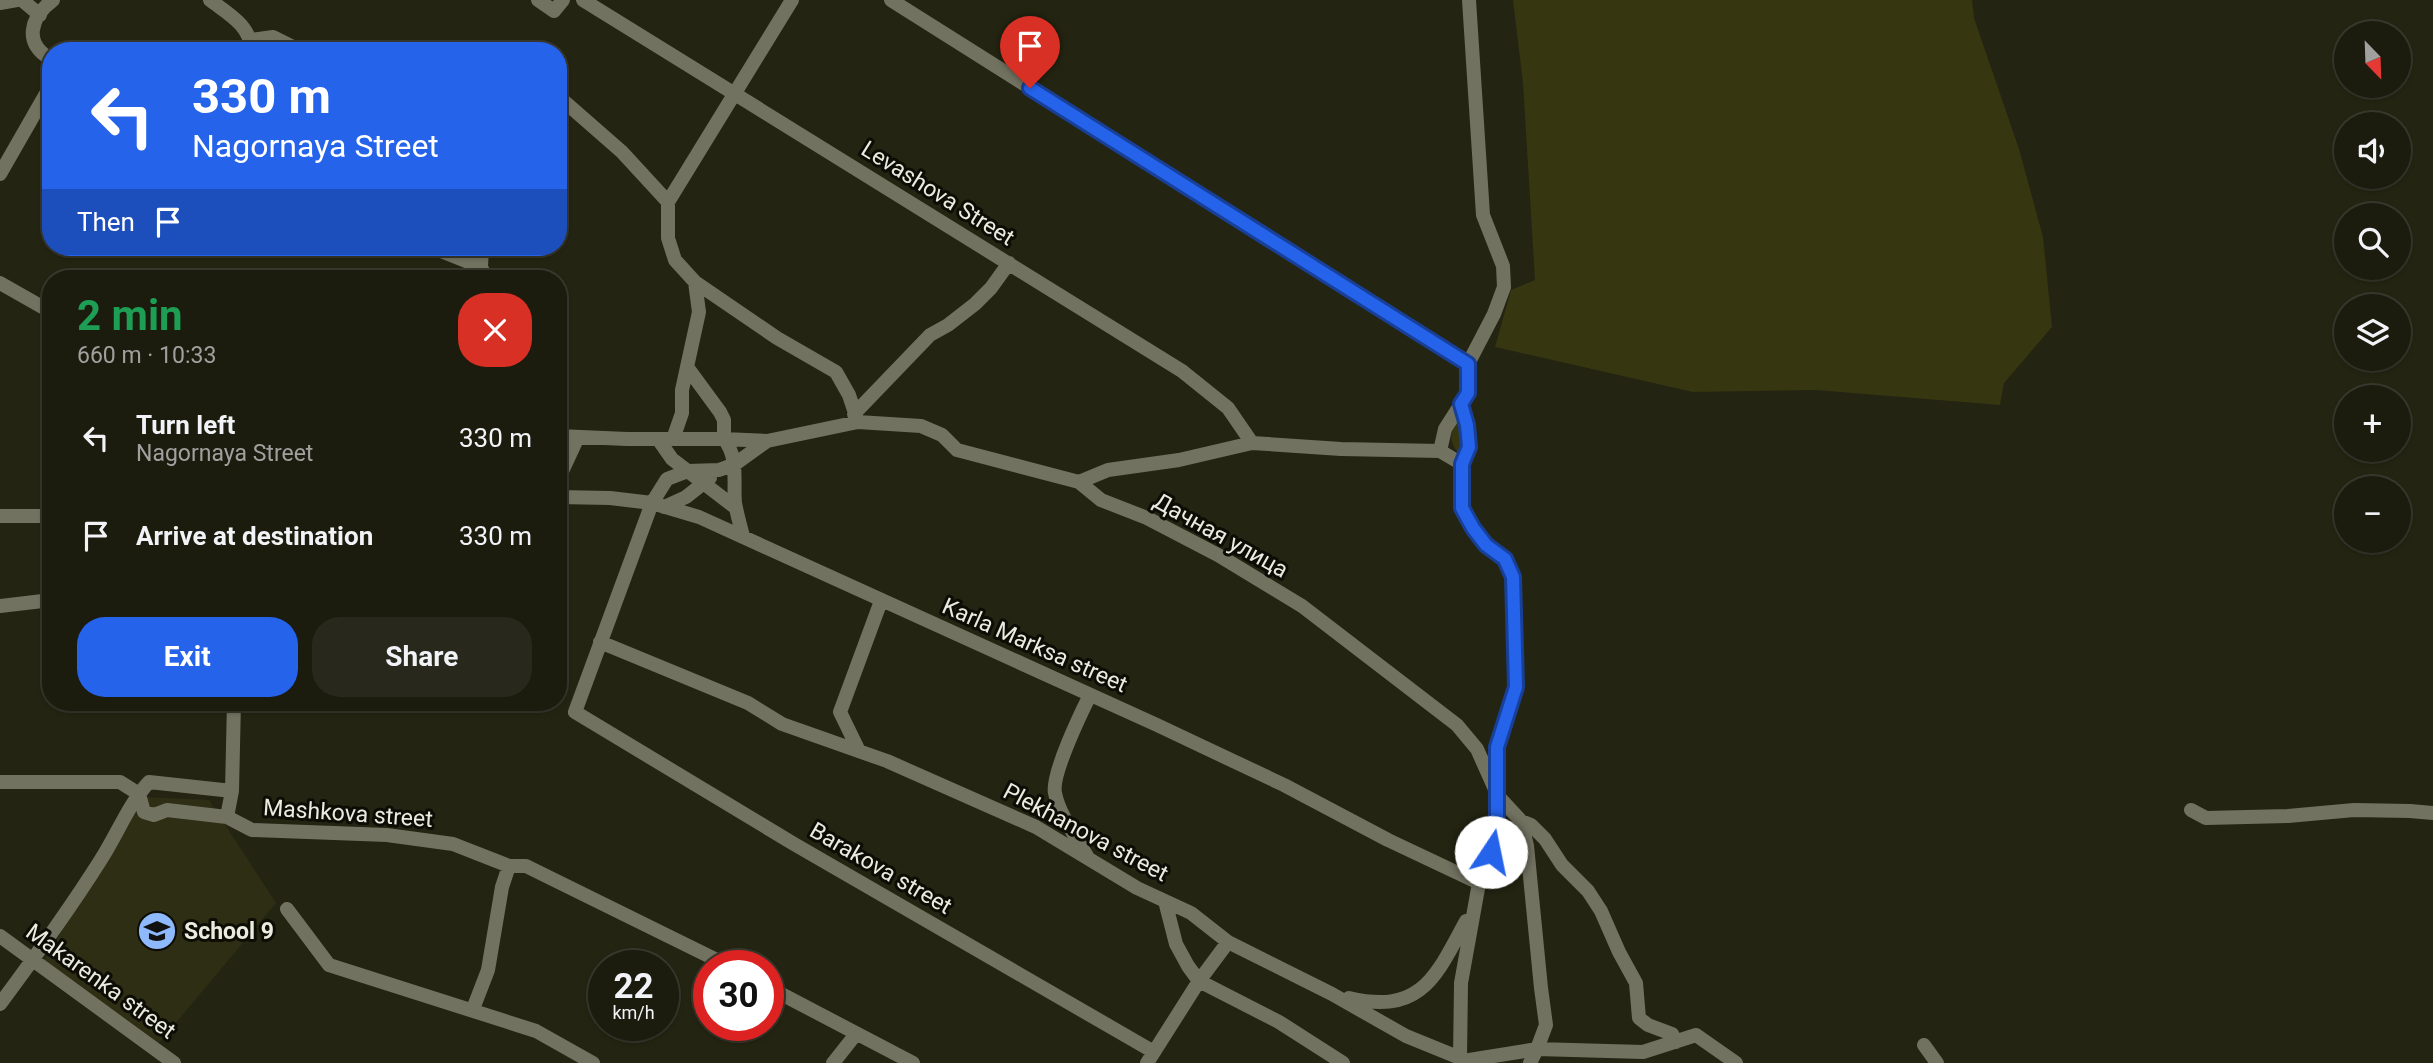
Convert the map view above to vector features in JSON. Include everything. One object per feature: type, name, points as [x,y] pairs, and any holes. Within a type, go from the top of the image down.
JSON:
[{"type":"street","points":[[0,3],[20,0],[40,15]]},
{"type":"street","points":[[42,55],[32,37],[34,22],[53,0]]},
{"type":"street","points":[[210,0],[236,20],[250,35],[251,42]]},
{"type":"street","points":[[538,0],[554,11],[563,0]]},
{"type":"street","name":"Levashova Street","points":[[583,0],[1182,370],[1228,408],[1252,443]]},
{"type":"street","points":[[792,0],[668,202],[668,238],[675,260],[695,282],[777,338],[836,372],[849,395],[856,418]]},
{"type":"street","points":[[891,0],[1468,364]]},
{"type":"street","points":[[1440,452],[1445,429],[1468,393],[1468,364],[1494,314],[1504,287],[1503,266],[1483,215],[1469,0]]},
{"type":"street","points":[[259,42],[273,37],[283,42]]},
{"type":"street","points":[[0,174],[42,101]]},
{"type":"street","points":[[567,104],[622,152],[668,202]]},
{"type":"street","points":[[449,256],[478,270]]},
{"type":"street","points":[[856,418],[930,335],[975,304],[991,288],[1009,263]]},
{"type":"street","points":[[600,642],[667,479],[682,413],[682,390],[699,312],[695,282]]},
{"type":"street","points":[[0,283],[42,307]]},
{"type":"street","points":[[687,367],[724,420],[724,439],[732,449],[735,464],[733,483],[743,536]]},
{"type":"street","points":[[1461,404],[1469,447],[1462,464],[1462,508],[1486,545],[1505,559],[1513,577],[1516,687],[1497,747],[1497,825],[1472,911],[1461,983],[1462,1061],[1611,1051],[1643,1052],[1696,1035],[1736,1063]]},
{"type":"street","name":"Дачная улица","points":[[667,479],[688,471],[719,470],[735,464],[767,441],[856,418],[921,426],[942,435],[957,450],[1079,482],[1101,500],[1147,518],[1218,555],[1302,606],[1457,725],[1477,750],[1498,796]]},
{"type":"street","points":[[567,436],[767,441]]},
{"type":"street","points":[[567,461],[578,437]]},
{"type":"street","points":[[658,439],[672,459],[736,508]]},
{"type":"street","points":[[1079,482],[1108,470],[1179,460],[1252,443],[1440,452],[1462,464]]},
{"type":"street","points":[[658,505],[686,497],[719,470]]},
{"type":"street","name":"Karla Marksa street","points":[[567,497],[610,498],[658,505],[699,517],[818,569],[881,601],[1272,780],[1479,883]]},
{"type":"street","points":[[0,516],[42,516]]},
{"type":"street","points":[[0,606],[42,601]]},
{"type":"street","points":[[859,751],[840,712],[881,601]]},
{"type":"street","name":"Barakova street","points":[[600,642],[576,712],[1151,1058]]},
{"type":"street","name":"Plekhanova street","points":[[600,642],[748,703],[782,724],[948,787],[1036,827],[1137,888],[1191,912],[1228,942],[1331,993],[1406,1036],[1462,1061]]},
{"type":"street","points":[[1088,857],[1054,790],[1070,737],[1090,695]]},
{"type":"street","points":[[227,817],[232,791],[234,711]]},
{"type":"street","name":"Mashkova street","points":[[0,782],[120,782],[139,794],[144,812],[154,815],[167,810],[227,817],[252,830],[387,835],[453,844],[509,866],[526,866],[697,950]]},
{"type":"street","points":[[0,1004],[34,960],[111,845],[139,794],[149,782],[232,791]]},
{"type":"street","points":[[1498,796],[1521,821],[1531,825],[1545,839],[1562,865],[1588,891],[1601,911],[1636,983],[1639,1017],[1648,1025],[1672,1034],[1676,1042]]},
{"type":"street","points":[[2191,810],[2206,818],[2288,816],[2354,810],[2433,813]]},
{"type":"street","points":[[1521,821],[1527,846],[1546,1025],[1533,1056]]},
{"type":"street","points":[[473,1009],[488,970],[502,887],[509,866]]},
{"type":"street","points":[[1165,901],[1177,944],[1199,981],[1279,1022],[1343,1063]]},
{"type":"street","points":[[287,909],[330,965],[537,1031],[593,1063]]},
{"type":"street","points":[[1331,993],[1367,1002],[1388,1003],[1411,995],[1428,984],[1441,969],[1472,911]]},
{"type":"street","name":"Makarenka street","points":[[0,936],[174,1063]]},
{"type":"street","points":[[1151,1058],[1199,981],[1228,942]]},
{"type":"street","points":[[784,996],[913,1063]]},
{"type":"street","points":[[833,1063],[856,1034]]},
{"type":"street","points":[[1924,1045],[1937,1063]]},
{"type":"shaded area","points":[[1513,0],[1972,0],[1974,18],[2019,149],[2043,237],[2052,327],[2004,383],[2000,405],[1816,390],[1693,392],[1495,347],[1511,290],[1535,280],[1523,83]]},
{"type":"shaded area","points":[[1462,415],[1465,429],[1461,457],[1451,436]]},
{"type":"shaded area","name":"School 9","points":[[145,797],[209,800],[276,903],[159,1043],[44,960]]},
{"type":"place","name":"School 9","points":[[157,931]]},
{"type":"route","points":[[1030,88],[1468,364],[1468,393],[1461,404],[1469,447],[1462,464],[1462,508],[1486,545],[1505,559],[1513,577],[1516,687],[1497,747],[1497,825],[1491,852]]}]
